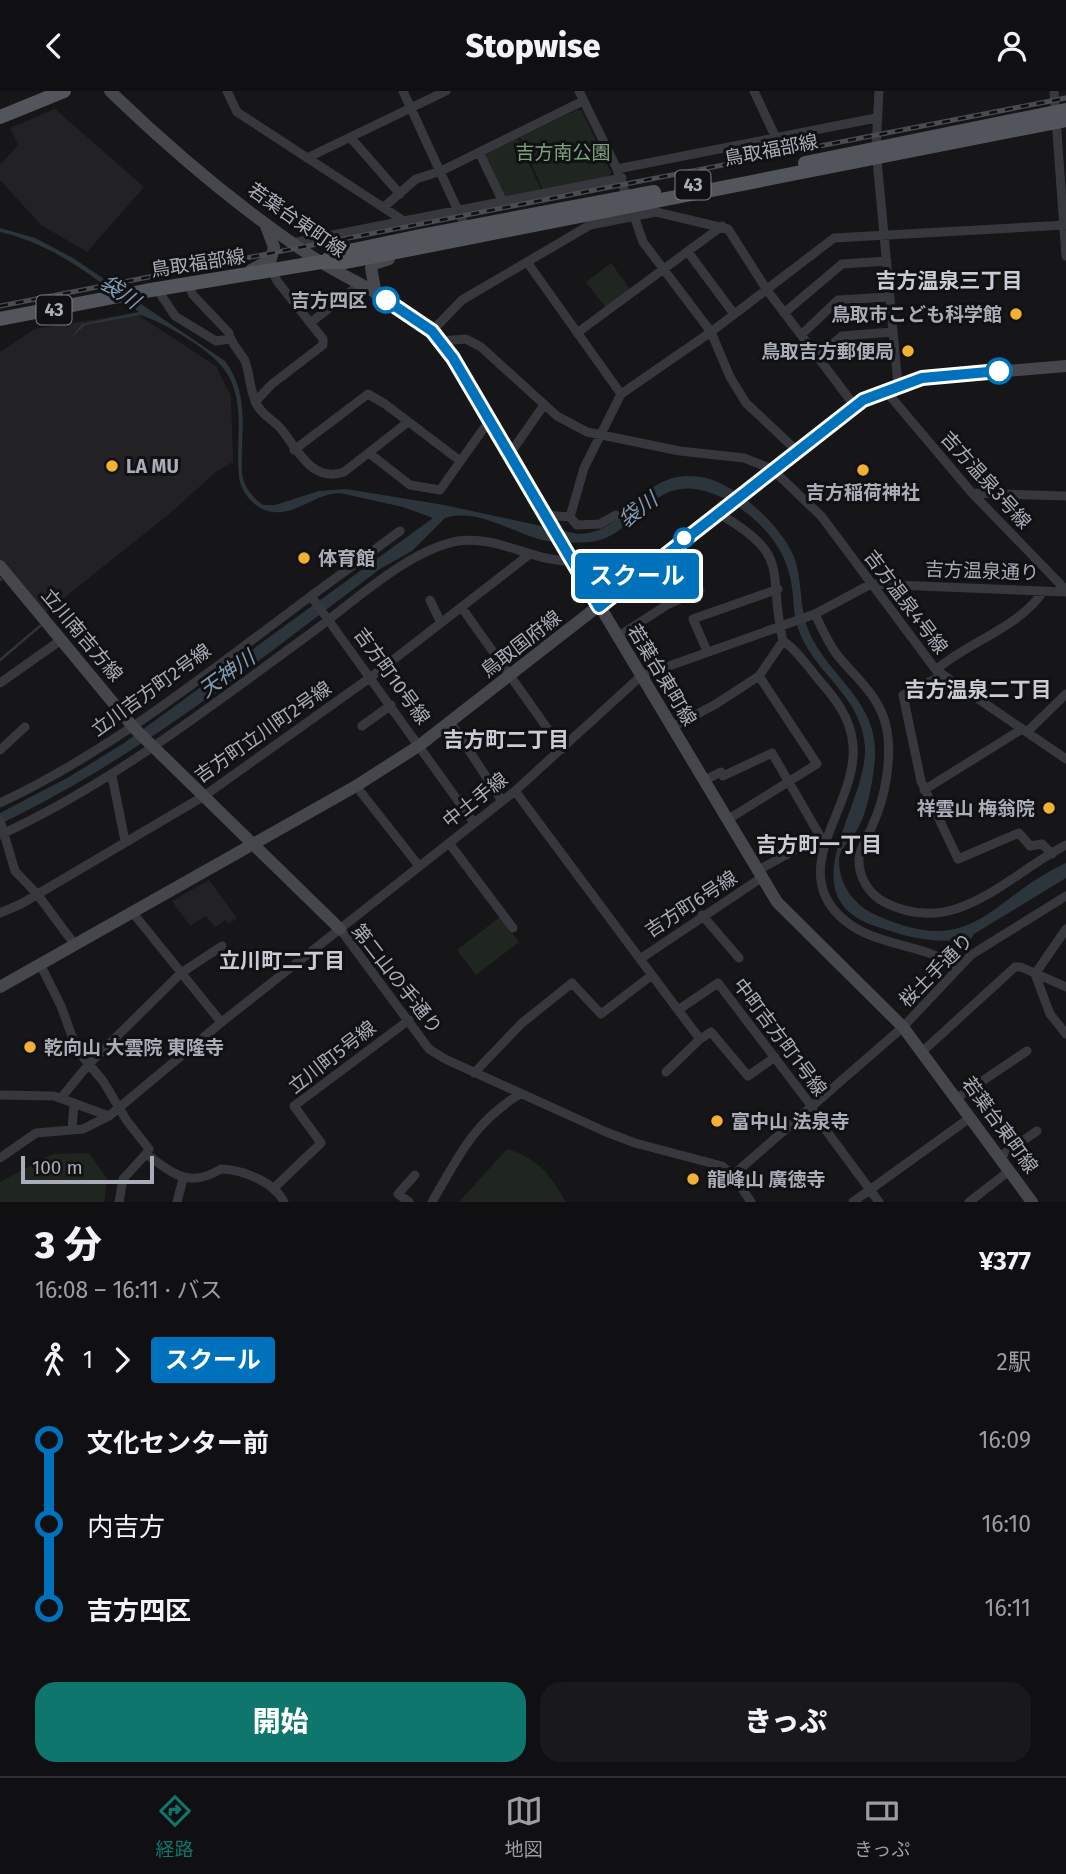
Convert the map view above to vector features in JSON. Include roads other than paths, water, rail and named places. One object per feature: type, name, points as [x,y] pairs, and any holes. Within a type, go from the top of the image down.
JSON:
[{"type":"main road","points":[[0,117],[64,91]]},
{"type":"main road","name":"若葉台東町線","points":[[110,91],[143,123],[264,223],[432,331],[441,341],[777,902],[903,1027],[1032,1202]]},
{"type":"main road","name":"鳥取福部線","points":[[0,319],[272,270],[321,262],[346,262],[631,207],[1061,116]]},
{"type":"main road","name":"鳥取福部線","points":[[321,262],[344,252],[466,228],[631,207]]},
{"type":"main road","points":[[231,278],[264,265],[271,259],[272,236],[264,223]]},
{"type":"main road","points":[[376,294],[370,272],[374,264],[419,248]]},
{"type":"main road","name":"鳥取国府線","points":[[0,987],[356,786],[420,745],[511,677],[854,405],[898,385],[936,376],[1066,366]]},
{"type":"main road","name":"立川南吉方線","points":[[0,566],[133,727],[152,746]]},
{"type":"main road","points":[[152,746],[340,929]]},
{"type":"street","points":[[227,91],[237,112],[404,221]]},
{"type":"street","points":[[403,91],[466,228]]},
{"type":"street","points":[[307,158],[446,91]]},
{"type":"street","points":[[579,91],[620,174],[643,243],[711,332],[730,377],[746,403],[796,450]]},
{"type":"street","points":[[754,91],[776,138]]},
{"type":"street","points":[[879,91],[876,118],[877,153],[898,385]]},
{"type":"street","points":[[1054,91],[1061,116],[1066,255]]},
{"type":"street","points":[[384,207],[416,179],[441,171],[583,101]]},
{"type":"street","points":[[292,243],[503,202],[776,138],[876,118]]},
{"type":"street","points":[[350,137],[400,194]]},
{"type":"street","points":[[478,152],[503,202]]},
{"type":"street","points":[[432,331],[454,306],[590,225],[631,207],[728,229],[767,290],[854,405]]},
{"type":"street","points":[[570,517],[584,468],[621,394],[711,332],[834,238],[1065,225]]},
{"type":"street","points":[[577,333],[722,226]]},
{"type":"street","points":[[688,252],[734,314]]},
{"type":"street","points":[[784,313],[842,264],[887,261]]},
{"type":"street","points":[[527,262],[621,394]]},
{"type":"street","points":[[255,402],[272,384],[323,345],[323,339],[277,281],[272,270]]},
{"type":"street","points":[[188,284],[193,295],[229,333],[230,339],[244,359],[260,412],[282,430],[294,450],[319,472],[332,475],[344,472],[408,422]]},
{"type":"street","points":[[310,323],[359,285]]},
{"type":"street","points":[[151,290],[175,316],[216,341],[230,339]]},
{"type":"street","points":[[801,335],[838,300],[889,297]]},
{"type":"street","points":[[817,356],[842,336],[892,332]]},
{"type":"street","points":[[441,341],[466,339],[481,347],[544,405],[574,426],[680,451],[744,458],[772,468]]},
{"type":"street","name":"吉方温泉3号線","points":[[884,390],[972,493],[1066,591]]},
{"type":"street","points":[[294,450],[363,395],[368,394],[386,404],[459,460]]},
{"type":"street","points":[[509,455],[544,405]]},
{"type":"street","points":[[369,453],[410,485],[433,490],[442,489],[459,460],[489,421]]},
{"type":"street","name":"吉方温泉4号線","points":[[772,468],[822,517],[938,673],[1066,759]]},
{"type":"street","points":[[972,493],[1066,496]]},
{"type":"street","points":[[718,511],[764,547],[774,563],[783,641],[838,703],[852,738],[848,792],[822,839],[820,867],[827,898],[847,923],[889,942],[939,955],[959,968]]},
{"type":"street","points":[[570,517],[577,525],[600,524],[616,515]]},
{"type":"street","points":[[546,518],[570,517]]},
{"type":"street","name":"立川吉方町2号線","points":[[0,803],[93,753],[133,727],[400,531]]},
{"type":"street","points":[[75,945],[37,894],[15,871],[2,829],[111,776],[404,565],[448,544],[490,542],[553,561],[570,558]]},
{"type":"street","name":"吉方町立川町2号線","points":[[0,913],[204,796],[371,677],[530,554]]},
{"type":"street","name":"吉方温泉通り","points":[[781,625],[813,615],[871,585],[1066,591]]},
{"type":"street","points":[[707,651],[693,619],[778,589]]},
{"type":"street","points":[[617,637],[667,605],[700,590]]},
{"type":"street","points":[[1044,591],[1006,625],[961,650],[938,673],[903,695],[924,790],[958,859],[1019,833],[1030,846],[1042,844],[1052,854]]},
{"type":"street","name":"吉方町10号線","points":[[312,597],[474,823]]},
{"type":"street","points":[[430,600],[442,624]]},
{"type":"street","points":[[462,608],[562,749]]},
{"type":"street","points":[[813,615],[836,653],[865,683],[880,708],[887,730],[888,750],[882,795],[859,856],[863,879],[876,898],[923,914],[954,912],[1066,845]]},
{"type":"street","name":"中土手線","points":[[340,929],[515,791],[641,676],[781,625]]},
{"type":"street","points":[[0,683],[61,640]]},
{"type":"street","points":[[671,728],[716,704],[759,676],[783,641]]},
{"type":"street","points":[[727,820],[817,764],[759,676]]},
{"type":"street","points":[[924,790],[1024,731],[1066,694]]},
{"type":"street","points":[[362,726],[391,705]]},
{"type":"street","points":[[451,723],[502,801]]},
{"type":"street","points":[[0,750],[25,727]]},
{"type":"street","points":[[704,781],[721,772],[723,776],[772,753],[822,839]]},
{"type":"street","points":[[111,776],[125,841]]},
{"type":"street","points":[[356,786],[419,866]]},
{"type":"street","points":[[515,791],[700,1039]]},
{"type":"street","name":"吉方町6号線","points":[[640,959],[759,874],[822,839]]},
{"type":"street","points":[[449,843],[513,928]]},
{"type":"street","name":"桜土手通り","points":[[733,1175],[903,1027],[979,949],[1066,896]]},
{"type":"street","points":[[133,913],[221,1023]]},
{"type":"street","points":[[702,915],[739,958]]},
{"type":"street","name":"第二山の手通り","points":[[0,1158],[32,1134],[91,1127],[109,1116],[340,929],[429,1049],[520,1094],[635,1143],[716,1163],[733,1175],[751,1202]]},
{"type":"street","points":[[1035,974],[1066,929]]},
{"type":"street","points":[[61,1098],[88,1065],[181,973],[222,946]]},
{"type":"street","points":[[40,964],[61,1006],[77,1050],[149,1149],[123,1179],[119,1202]]},
{"type":"street","points":[[923,1051],[1015,967],[1066,987]]},
{"type":"street","points":[[1035,974],[1050,1014],[1066,1034]]},
{"type":"street","points":[[474,1073],[522,1023],[572,983],[601,1014],[652,975]]},
{"type":"street","name":"中町吉方町1号線","points":[[678,1010],[718,983],[813,1108],[814,1114],[879,1202]]},
{"type":"street","name":"立川町5号線","points":[[275,1187],[321,1143],[294,1106],[409,1020]]},
{"type":"street","points":[[666,1072],[700,1039],[712,1032],[748,1076],[775,1057]]},
{"type":"street","points":[[957,1098],[1027,1051]]},
{"type":"street","points":[[0,1095],[43,1094],[109,1116]]},
{"type":"street","points":[[432,1202],[476,1129],[494,1110],[520,1094]]},
{"type":"street","points":[[72,1130],[74,1103]]},
{"type":"street","points":[[853,1202],[971,1117]]},
{"type":"street","points":[[999,1157],[1037,1131]]},
{"type":"street","points":[[146,1154],[183,1179],[209,1176],[221,1169],[230,1169],[275,1187],[284,1202]]},
{"type":"street","points":[[969,1202],[1009,1171]]},
{"type":"street","points":[[409,1202],[398,1194],[415,1175]]},
{"type":"street","points":[[177,1202],[183,1179]]},
{"type":"water","points":[[0,228],[35,238],[73,258],[225,361],[233,374],[241,402],[244,483],[263,505],[275,505],[319,491],[346,489],[444,505],[578,534],[596,531],[610,524],[663,482],[680,477],[701,477],[729,488],[758,509],[791,550],[798,573],[803,612],[813,640],[863,708],[870,723],[875,758],[869,795],[861,823],[843,848],[839,861],[845,886],[855,900],[876,915],[909,927],[936,931],[959,928],[979,919],[1040,877],[1066,863],[1066,878],[974,934],[960,955],[953,949],[956,940],[936,941],[907,936],[878,927],[851,913],[837,895],[834,873],[837,849],[862,772],[865,748],[858,717],[842,692],[813,657],[800,634],[789,573],[776,544],[753,518],[739,507],[709,492],[694,489],[678,489],[664,494],[618,531],[590,542],[547,541],[470,516],[445,518],[412,551],[380,569],[196,706],[101,769],[0,824],[0,813],[69,777],[124,743],[433,518],[403,507],[340,493],[287,511],[268,511],[253,503],[240,482],[237,399],[222,366],[189,339],[140,315],[85,325],[69,340],[82,324],[139,312],[74,264],[39,245],[0,232]]},
{"type":"waterway","points":[[0,660],[40,626]]},
{"type":"railway","points":[[0,306],[1066,98]]},
{"type":"place","name":"吉方四区","points":[[386,300]]},
{"type":"place","name":"鳥取市こども科学館","points":[[1016,314]]},
{"type":"place","name":"鳥取吉方郵便局","points":[[908,351]]},
{"type":"place","name":"LA MU","points":[[112,466]]},
{"type":"place","name":"吉方稲荷神社","points":[[863,470]]},
{"type":"place","name":"体育館","points":[[304,558]]},
{"type":"place","name":"祥雲山 梅翁院","points":[[1049,808]]},
{"type":"place","name":"乾向山 大雲院 東隆寺","points":[[30,1047]]},
{"type":"place","name":"富中山 法泉寺","points":[[717,1121]]},
{"type":"place","name":"龍峰山 廣徳寺","points":[[693,1179]]},
{"type":"district","name":"吉方温泉三丁目","points":[[949,281]]},
{"type":"district","name":"吉方温泉二丁目","points":[[978,690]]},
{"type":"district","name":"吉方町二丁目","points":[[506,740]]},
{"type":"district","name":"吉方町一丁目","points":[[819,845]]},
{"type":"district","name":"立川町二丁目","points":[[282,961]]},
{"type":"park label","name":"吉方南公園","points":[[563,152]]},
{"type":"water label","name":"袋川","points":[[120,292]]},
{"type":"water label","name":"袋川","points":[[638,510]]},
{"type":"water label","name":"天神川","points":[[227,674]]}]
